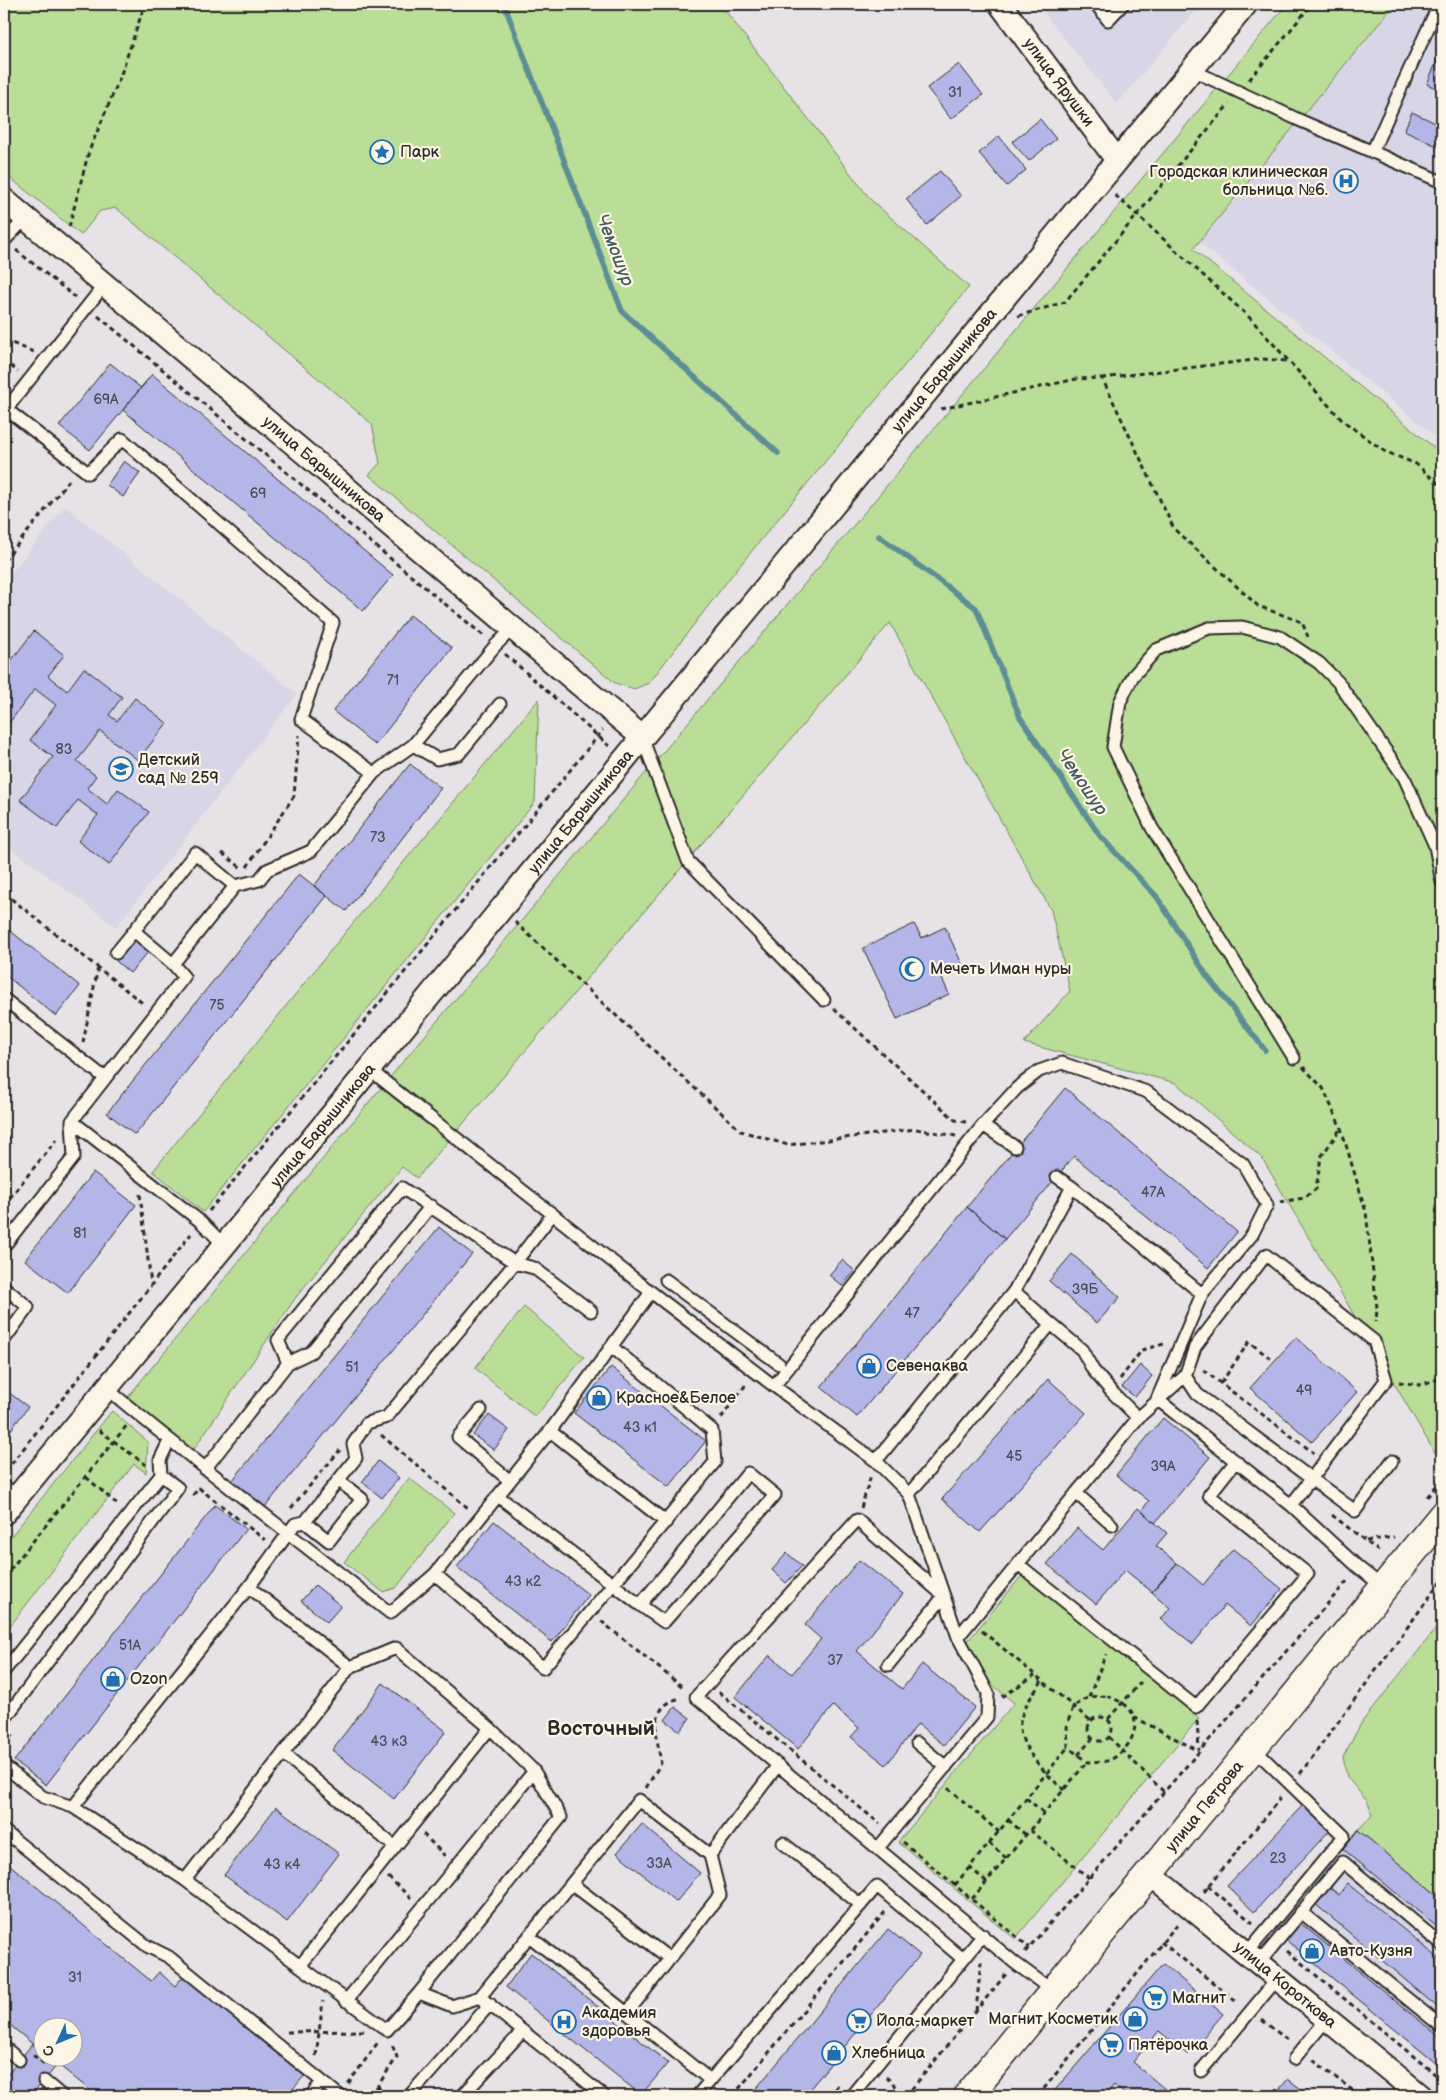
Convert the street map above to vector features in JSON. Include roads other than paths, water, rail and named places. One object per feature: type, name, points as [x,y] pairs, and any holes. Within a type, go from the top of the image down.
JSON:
[{"type":"main road","name":"улица Петрова","points":[[974,2094],[1053,1991],[1384,1587],[1433,1508]]},
{"type":"street","name":"улица Ярушки","points":[[1000,4],[1117,160]]},
{"type":"street","name":"улица Барышникова","points":[[8,1498],[82,1417],[370,1070],[1246,4]]},
{"type":"street","name":"улица Барышникова","points":[[4,200],[642,737]]},
{"type":"street","name":"улица Короткова","points":[[1150,1874],[1421,2096]]},
{"type":"lane","points":[[1096,4],[1108,20],[1123,4]]},
{"type":"lane","points":[[1372,152],[1439,4]]},
{"type":"lane","points":[[1192,70],[1238,93],[1442,182]]},
{"type":"lane","points":[[4,240],[26,218]]},
{"type":"lane","points":[[105,284],[5,410],[88,473],[122,439],[333,623],[301,719],[374,773]]},
{"type":"lane","points":[[1294,1058],[1152,828],[1113,746],[1120,702],[1133,676],[1156,650],[1209,628],[1242,627],[1280,637],[1319,663],[1338,682],[1404,777],[1435,846],[1442,882]]},
{"type":"lane","points":[[173,964],[235,886],[259,880],[267,870],[311,851],[374,773],[413,746],[495,646],[513,628]]},
{"type":"lane","points":[[413,746],[437,759],[459,754],[500,704]]},
{"type":"lane","points":[[642,737],[688,861],[824,1000]]},
{"type":"lane","points":[[116,953],[195,853],[235,886]]},
{"type":"lane","points":[[4,1246],[74,1156],[72,1121],[184,976],[173,964],[134,931]]},
{"type":"lane","points":[[4,999],[105,1078]]},
{"type":"lane","points":[[774,1386],[982,1125],[1024,1083],[1039,1071],[1062,1063],[1147,1092],[1243,1164],[1267,1205],[1252,1235],[1202,1294],[1157,1398]]},
{"type":"lane","points":[[370,1070],[651,1292],[755,1372],[876,1461],[909,1494],[958,1637],[988,1693],[987,1717],[878,1848]]},
{"type":"lane","points":[[72,1121],[200,1222],[224,1245]]},
{"type":"lane","points":[[982,1125],[1016,1147]]},
{"type":"lane","points":[[1057,1177],[1072,1187],[1202,1294]]},
{"type":"lane","points":[[876,1461],[1014,1291],[1072,1187]]},
{"type":"lane","points":[[288,1363],[278,1340],[402,1188],[515,1263],[534,1268],[591,1311]]},
{"type":"lane","points":[[205,1469],[288,1363],[311,1352],[431,1206]]},
{"type":"lane","points":[[73,1807],[249,1587],[295,1524],[306,1522],[356,1458],[354,1444],[367,1423],[387,1417],[515,1263],[552,1215]]},
{"type":"lane","points":[[958,1637],[1138,1418],[1157,1398],[1186,1376],[1195,1347],[1266,1255],[1374,1341],[1386,1380],[1291,1505]]},
{"type":"lane","points":[[666,1280],[779,1364]]},
{"type":"lane","points":[[4,1287],[28,1307],[4,1340]]},
{"type":"lane","points":[[1014,1291],[1082,1350],[1093,1370],[1138,1418]]},
{"type":"lane","points":[[105,1387],[169,1441],[289,1532],[390,1614],[435,1574],[550,1431],[651,1292]]},
{"type":"lane","points":[[710,1337],[722,1321]]},
{"type":"lane","points":[[909,1494],[1052,1324]]},
{"type":"lane","points":[[435,1574],[543,1668],[715,1462],[712,1430],[612,1347]]},
{"type":"lane","points":[[1186,1376],[1197,1394],[1355,1511],[1392,1461]]},
{"type":"lane","points":[[1157,1398],[1291,1505],[1358,1567],[1384,1587]]},
{"type":"lane","points":[[480,1410],[458,1437],[510,1481]]},
{"type":"lane","points":[[550,1431],[666,1522]]},
{"type":"lane","points":[[4,1671],[161,1475],[160,1460],[169,1441]]},
{"type":"lane","points":[[1018,1564],[1196,1707],[1308,1574],[1209,1495],[1236,1461]]},
{"type":"lane","points":[[498,1496],[640,1605],[664,1622],[775,1495],[748,1473],[640,1605]]},
{"type":"lane","points":[[4,1720],[178,1488],[161,1475]]},
{"type":"lane","points":[[306,1522],[329,1542],[362,1499],[338,1480]]},
{"type":"lane","points":[[1076,1493],[1112,1525]]},
{"type":"lane","points":[[944,1596],[857,1520],[696,1697],[1015,1963],[1053,1991]]},
{"type":"lane","points":[[249,1587],[350,1667]]},
{"type":"lane","points":[[888,1665],[944,1596]]},
{"type":"lane","points":[[4,1766],[43,1797],[73,1807],[185,1880],[387,2030],[561,1817],[534,1771],[490,1728],[396,1648],[350,1667],[185,1880]]},
{"type":"lane","points":[[300,1966],[490,1728]]},
{"type":"lane","points":[[917,1743],[946,1768]]},
{"type":"lane","points":[[1253,1748],[1344,1836],[1264,1932],[1253,1958]]},
{"type":"lane","points":[[282,1753],[395,1847]]},
{"type":"lane","points":[[710,1855],[778,1765]]},
{"type":"lane","points":[[346,2001],[534,1771]]},
{"type":"lane","points":[[418,1993],[452,2006],[480,1997],[639,1800],[710,1855],[720,1895],[627,2013]]},
{"type":"lane","points":[[4,1831],[147,1946],[169,1957],[340,2096]]},
{"type":"lane","points":[[783,1843],[861,1905]]},
{"type":"lane","points":[[1253,1958],[1276,1942],[1343,1862],[1442,1945]]},
{"type":"lane","points":[[572,1884],[670,1959]]},
{"type":"lane","points":[[697,2096],[877,1886],[963,1959]]},
{"type":"lane","points":[[1302,1912],[1442,2027]]},
{"type":"lane","points":[[851,2096],[983,1935]]},
{"type":"lane","points":[[529,1936],[710,2080]]},
{"type":"lane","points":[[1201,2071],[1278,1978]]},
{"type":"lane","points":[[480,1997],[604,2096]]},
{"type":"lane","points":[[411,2094],[490,2004]]},
{"type":"lane","points":[[1294,2060],[1327,2019]]},
{"type":"lane","points":[[462,2096],[522,2032]]},
{"type":"lane","points":[[4,2047],[19,2060]]},
{"type":"lane","points":[[44,2081],[62,2096]]},
{"type":"lane","points":[[310,2096],[322,2082]]},
{"type":"waterway","name":"Чемошур","points":[[504,4],[622,311],[778,453]]},
{"type":"waterway","name":"Чемошур","points":[[879,536],[976,608],[1020,717],[1100,836],[1157,897],[1207,976],[1265,1050]]},
{"type":"place","name":"Парк","points":[[382,152]]},
{"type":"place","name":"Городская клиническая больница №6.","points":[[1346,181]]},
{"type":"place","name":"Детский сад № 259","points":[[121,769]]},
{"type":"place","name":"Мечеть Иман нуры","points":[[912,969]]},
{"type":"place","name":"Севенаква","points":[[869,1366]]},
{"type":"place","name":"Красное&Белое","points":[[599,1398]]},
{"type":"place","name":"Ozon","points":[[113,1679]]},
{"type":"place","name":"Авто-Кузня","points":[[1312,1951]]},
{"type":"place","name":"Магнит","points":[[1155,1998]]},
{"type":"place","name":"Магнит Косметик","points":[[1135,2019]]},
{"type":"place","name":"Йола-маркет","points":[[859,2021]]},
{"type":"place","name":"Академия здоровья","points":[[564,2022]]},
{"type":"place","name":"Пятёрочка","points":[[1111,2045]]},
{"type":"place","name":"Хлебница","points":[[834,2053]]},
{"type":"district","name":"Восточный","points":[[601,1728]]}]
